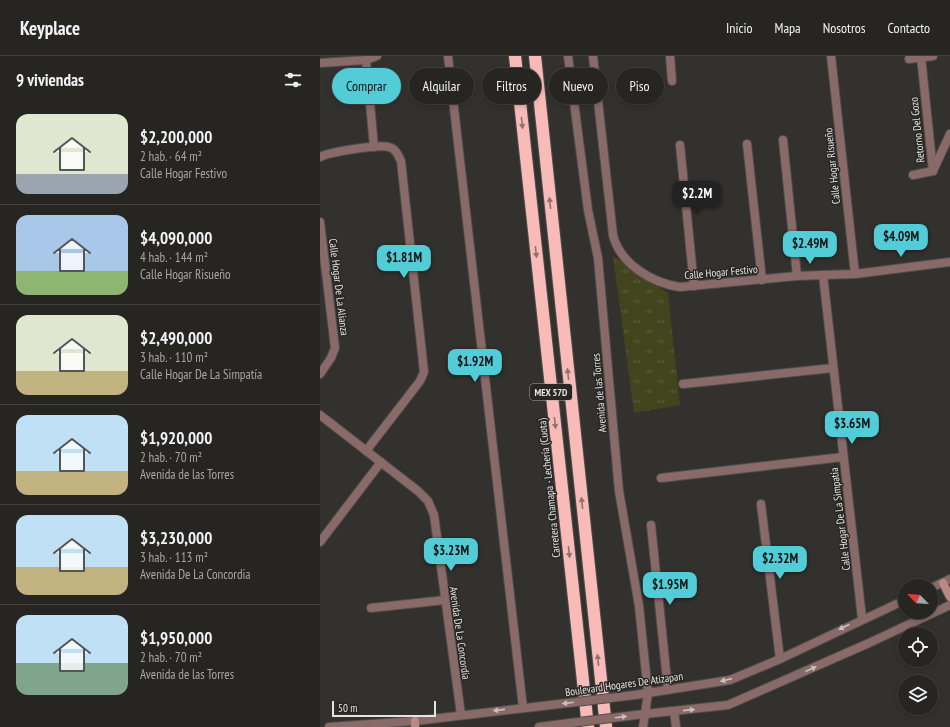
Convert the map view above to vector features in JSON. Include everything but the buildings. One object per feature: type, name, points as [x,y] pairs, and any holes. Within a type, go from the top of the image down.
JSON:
[{"type":"highway","name":"Carretera Chamapa - Lechería (Cuota)","points":[[515,56],[588,727]]},
{"type":"highway","name":"MEX 57D","points":[[535,56],[606,727]]},
{"type":"main road","points":[[946,581],[950,597]]},
{"type":"street","points":[[320,63],[366,60],[377,56]]},
{"type":"street","points":[[448,56],[523,708]]},
{"type":"street","name":"Avenida de las Torres","points":[[568,56],[588,210],[598,258],[619,491],[639,606],[648,693],[640,715],[643,727]]},
{"type":"street","name":"Calle Hogar Festivo","points":[[593,56],[616,244],[627,261],[649,277],[664,285],[680,287],[797,276],[855,274],[950,262]]},
{"type":"street","points":[[670,56],[672,80]]},
{"type":"street","name":"Calle Hogar Risueño","points":[[831,56],[855,274]]},
{"type":"street","points":[[908,59],[933,56]]},
{"type":"street","name":"Retorno Del Gozo","points":[[920,58],[933,171]]},
{"type":"street","points":[[366,60],[374,147]]},
{"type":"street","name":"Retorno Del Gozo","points":[[933,171],[950,134]]},
{"type":"street","points":[[783,140],[797,276]]},
{"type":"street","points":[[747,144],[762,280]]},
{"type":"street","points":[[680,145],[694,286]]},
{"type":"street","points":[[320,157],[329,153],[374,147],[390,147],[397,152],[401,161],[424,372],[420,381],[366,451]]},
{"type":"street","points":[[913,175],[933,171]]},
{"type":"street","name":"Calle Hogar De La Alianza","points":[[320,222],[335,348],[331,358],[320,374]]},
{"type":"street","name":"Calle Hogar De La Simpatía","points":[[822,275],[862,618]]},
{"type":"street","points":[[683,384],[833,368]]},
{"type":"street","name":"Avenida De La Concordia","points":[[320,415],[418,491],[428,501],[434,515],[460,715]]},
{"type":"street","points":[[661,478],[844,457]]},
{"type":"street","points":[[320,542],[381,462]]},
{"type":"street","points":[[761,504],[780,659]]},
{"type":"street","points":[[651,525],[668,690]]},
{"type":"street","points":[[371,608],[444,600]]},
{"type":"street","name":"Boulevard Hogares De Atizapan","points":[[329,727],[415,724],[460,715],[635,695],[730,680],[780,659],[862,618],[898,603]]},
{"type":"street","points":[[539,727],[728,704],[747,698],[950,605]]},
{"type":"street","points":[[674,711],[676,727]]},
{"type":"green space","points":[[613,256],[668,293],[680,405],[634,413]]}]
